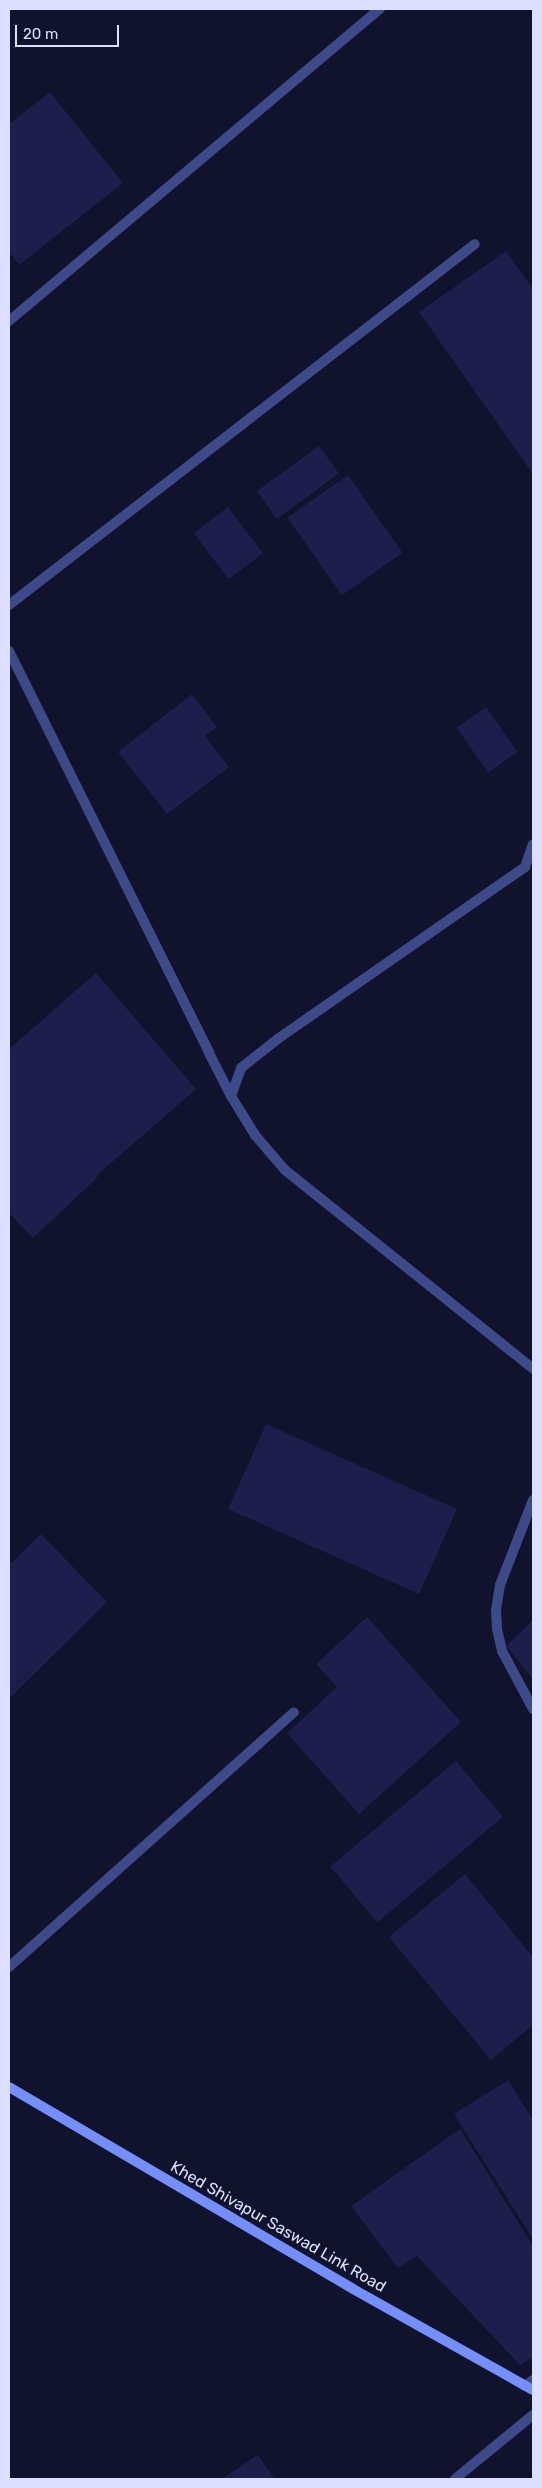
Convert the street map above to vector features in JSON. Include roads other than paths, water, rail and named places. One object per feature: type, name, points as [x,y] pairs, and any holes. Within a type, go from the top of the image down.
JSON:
[{"type":"main road","name":"Khed Shivapur Saswad Link Road","points":[[9,2087],[353,2289],[531,2385]]},
{"type":"lane","points":[[9,321],[380,9]]},
{"type":"lane","points":[[9,605],[475,244]]},
{"type":"lane","points":[[9,651],[231,1096],[255,1135],[285,1170],[533,1369]]},
{"type":"lane","points":[[231,1096],[241,1068],[279,1038],[525,867],[533,844]]},
{"type":"lane","points":[[533,1500],[500,1585],[496,1610],[502,1651],[533,1709]]},
{"type":"lane","points":[[9,1967],[294,1712]]},
{"type":"lane","points":[[455,2479],[533,2415]]}]
